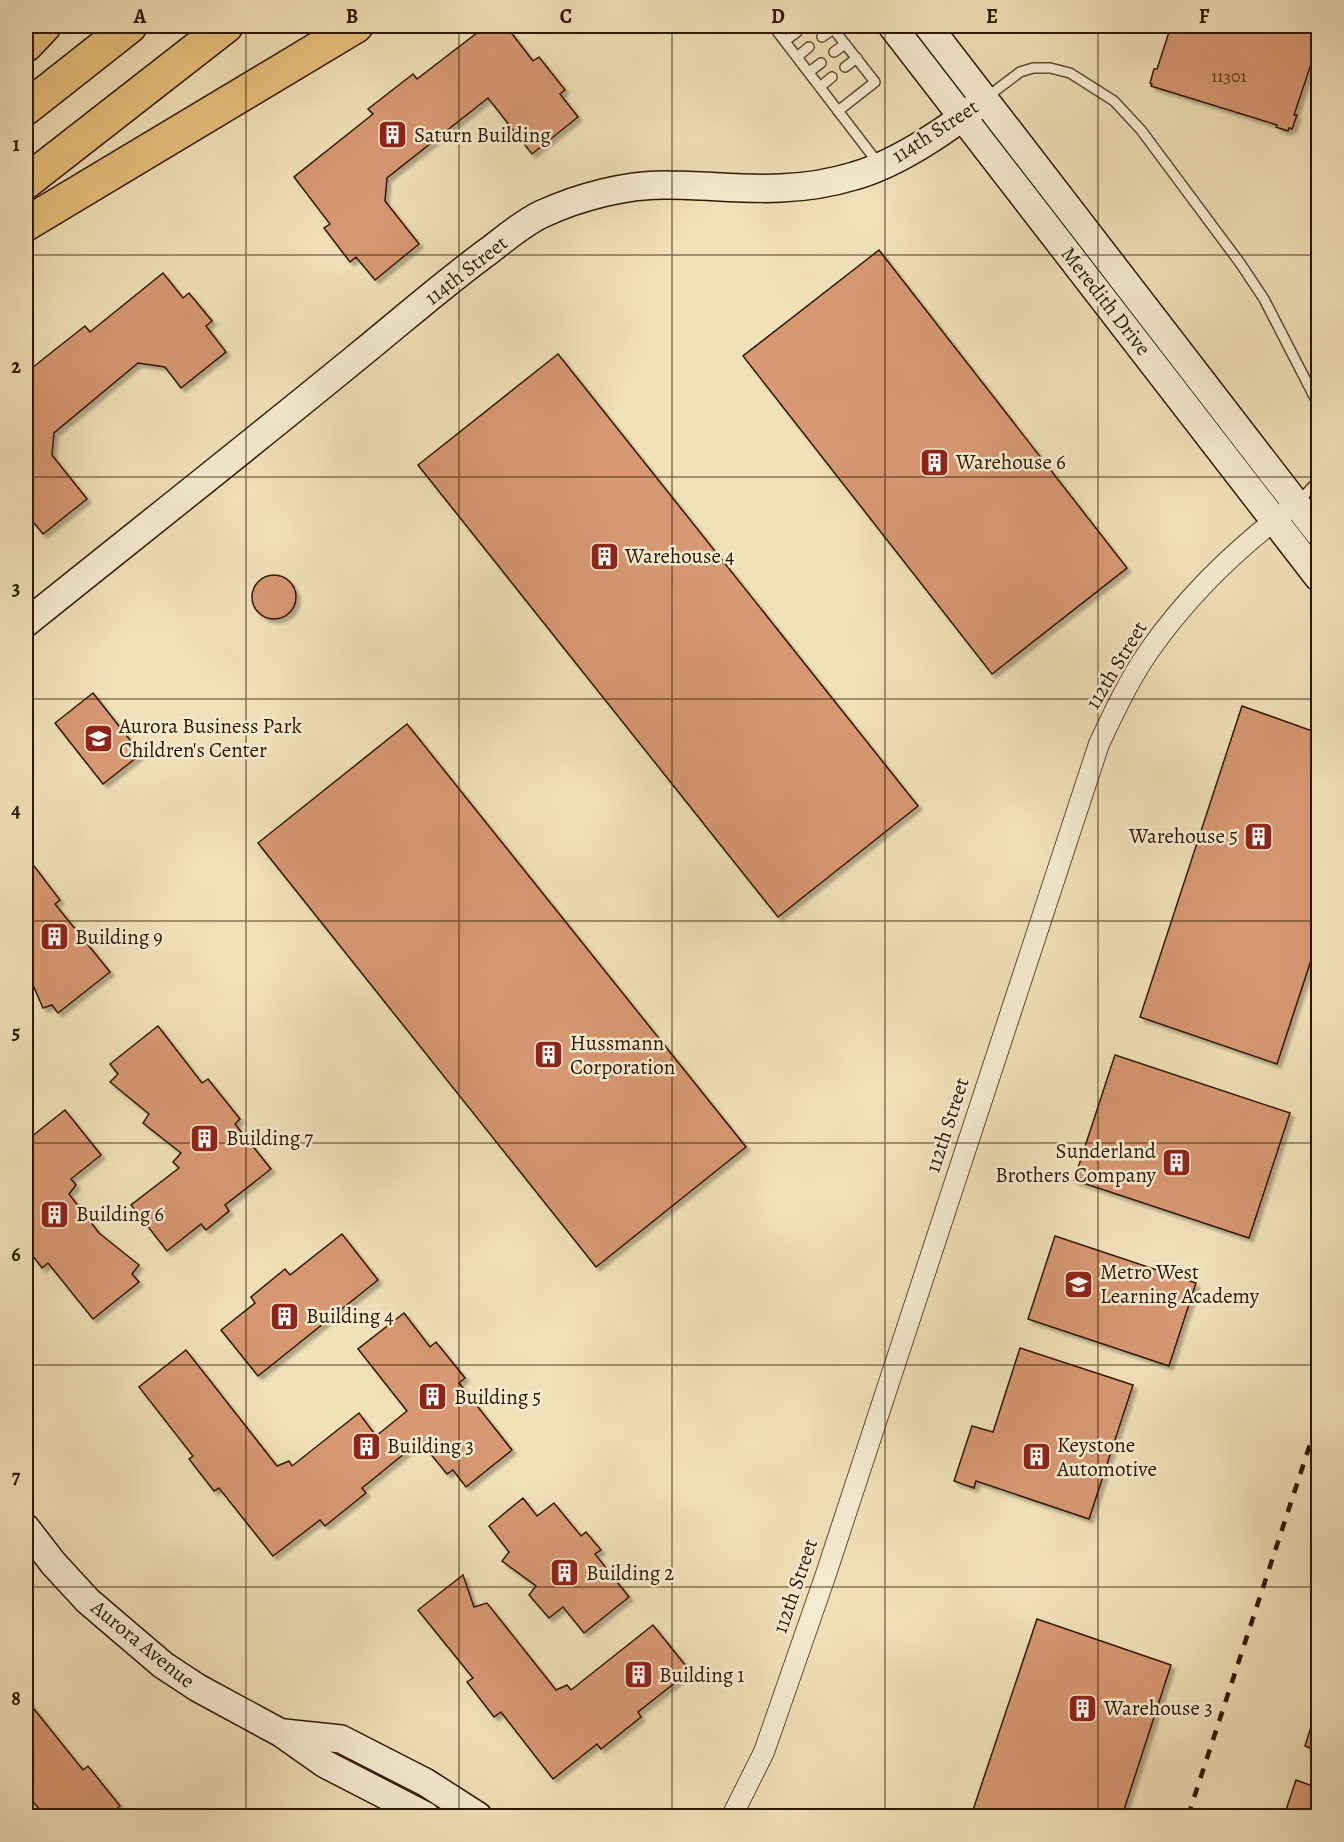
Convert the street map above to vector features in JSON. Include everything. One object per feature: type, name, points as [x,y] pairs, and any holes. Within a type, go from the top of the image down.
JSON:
[{"type":"highway","points":[[26,45],[44,26]]},
{"type":"highway","points":[[26,108],[130,26]]},
{"type":"highway","points":[[26,182],[226,26]]},
{"type":"highway","points":[[26,224],[356,26]]},
{"type":"street","name":"Meredith Drive","points":[[892,26],[1318,577]]},
{"type":"street","name":"Meredith Drive","points":[[928,26],[1318,532]]},
{"type":"street","name":"114th Street","points":[[26,622],[474,262],[524,224],[542,214],[608,192],[639,187],[665,184],[782,188],[855,176],[896,158],[964,117],[985,99]]},
{"type":"street","name":"112th Street","points":[[732,1816],[764,1752],[826,1574],[1099,744],[1121,697],[1149,651],[1180,609],[1217,571],[1275,519],[1297,503]]},
{"type":"street","name":"Aurora Avenue","points":[[26,1528],[53,1563],[88,1601],[163,1665],[198,1688],[281,1733],[325,1764],[426,1816]]},
{"type":"street","name":"Aurora Avenue","points":[[281,1733],[341,1739],[425,1782],[478,1816]]},
{"type":"lane","points":[[775,26],[879,165]]},
{"type":"lane","points":[[822,37],[832,27],[875,82],[838,111]]},
{"type":"lane","points":[[785,41],[797,32]]},
{"type":"lane","points":[[834,52],[845,44]]},
{"type":"lane","points":[[797,57],[809,47]]},
{"type":"lane","points":[[845,67],[857,58]]},
{"type":"lane","points":[[809,72],[821,63]]},
{"type":"lane","points":[[985,99],[1020,72],[1033,68],[1050,68],[1070,73],[1114,101],[1141,130],[1240,262],[1264,299],[1318,404]]},
{"type":"lane","points":[[820,87],[832,77]]},
{"type":"lane","points":[[1297,503],[1318,481]]},
{"type":"building","name":"Saturn Building","points":[[486,26],[506,26],[533,61],[539,57],[565,90],[560,94],[578,117],[532,154],[488,98],[387,178],[385,201],[419,244],[375,280],[356,257],[350,262],[324,228],[330,224],[294,177],[373,114],[368,109],[413,74],[417,79]]},
{"type":"building","points":[[1171,26],[1318,26],[1316,56],[1314,55],[1294,115],[1297,115],[1292,129],[1289,128],[1288,131],[1276,127],[1277,125],[1151,86],[1154,69],[1157,69]]},
{"type":"building","name":"Warehouse 6","points":[[879,250],[1127,568],[992,674],[743,356]]},
{"type":"building","points":[[163,273],[183,298],[189,293],[212,321],[206,326],[226,352],[181,388],[165,367],[138,363],[54,433],[52,455],[87,499],[43,534],[26,513],[26,381],[32,376],[28,371],[85,326],[90,332]]},
{"type":"building","name":"Warehouse 4","points":[[558,354],[918,806],[778,917],[418,465]]},
{"type":"building","points":[[274,575],[290,581],[296,597],[290,613],[274,619],[258,613],[252,597],[258,581]]},
{"type":"building","name":"Aurora Business Park Children's Center","points":[[93,693],[141,754],[103,784],[55,723]]},
{"type":"building","name":"Warehouse 5","points":[[1242,706],[1318,733],[1318,939],[1277,1064],[1140,1017]]},
{"type":"building","name":"Hussmann Corporation","points":[[407,724],[746,1147],[596,1267],[258,843]]},
{"type":"building","name":"Building 9","points":[[34,866],[60,900],[55,904],[110,972],[58,1013],[52,1005],[43,1008],[26,969],[26,872]]},
{"type":"building","name":"Building 7","points":[[158,1026],[202,1083],[208,1079],[240,1119],[235,1124],[271,1169],[225,1205],[229,1211],[206,1230],[201,1224],[167,1251],[131,1205],[179,1168],[173,1162],[181,1153],[143,1123],[149,1114],[110,1082],[118,1074],[110,1064]]},
{"type":"building","name":"Sunderland Brothers Company","points":[[1115,1055],[1290,1113],[1249,1238],[1074,1180]]},
{"type":"building","name":"Building 6","points":[[65,1110],[101,1155],[71,1179],[76,1185],[69,1194],[99,1233],[139,1265],[132,1274],[139,1282],[93,1319],[48,1263],[42,1268],[26,1247],[26,1141]]},
{"type":"building","name":"Building 4","points":[[342,1234],[378,1280],[258,1376],[221,1330],[255,1303],[251,1297],[285,1269],[290,1275]]},
{"type":"building","points":[[1055,1236],[1196,1283],[1169,1366],[1028,1319]]},
{"type":"building","name":"Building 3","points":[[404,1313],[430,1347],[436,1342],[465,1378],[459,1383],[512,1450],[466,1487],[453,1470],[447,1474],[420,1441],[362,1488],[366,1493],[325,1526],[320,1520],[273,1556],[219,1488],[214,1491],[189,1459],[193,1456],[139,1387],[186,1350],[277,1466],[289,1461],[292,1466],[359,1413],[376,1436],[407,1411],[358,1349]]},
{"type":"building","name":"Keystone Automotive","points":[[1020,1348],[1133,1385],[1089,1519],[976,1481],[974,1488],[954,1481],[972,1426],[993,1432]]},
{"type":"building","name":"Building 2","points":[[523,1498],[537,1516],[554,1503],[581,1536],[586,1532],[601,1550],[595,1554],[629,1597],[584,1633],[563,1607],[549,1618],[529,1595],[536,1586],[502,1561],[509,1552],[489,1526]]},
{"type":"building","name":"Building 1","points":[[463,1575],[474,1607],[487,1603],[556,1690],[567,1685],[571,1690],[653,1625],[690,1671],[638,1712],[641,1717],[601,1749],[597,1744],[553,1779],[501,1712],[494,1717],[467,1682],[473,1678],[418,1610]]},
{"type":"building","name":"Warehouse 3","points":[[1037,1619],[1171,1665],[1122,1816],[971,1816]]},
{"type":"building","points":[[26,1699],[83,1770],[88,1766],[120,1806],[114,1811],[119,1816],[45,1816],[26,1793]]},
{"type":"building","points":[[1316,1711],[1318,1712],[1318,1751],[1305,1746]]},
{"type":"building","points":[[1296,1780],[1318,1788],[1318,1816],[1284,1816]]},
{"type":"railway","points":[[1188,1816],[1318,1420]]},
{"type":"place","name":"Saturn Building","points":[[393,135]]},
{"type":"place","name":"Warehouse 6","points":[[935,462]]},
{"type":"place","name":"Warehouse 4","points":[[604,556]]},
{"type":"place","name":"Aurora Business Park Children's Center","points":[[98,738]]},
{"type":"place","name":"Warehouse 5","points":[[1259,836]]},
{"type":"place","name":"Building 9","points":[[54,937]]},
{"type":"place","name":"Hussmann Corporation","points":[[549,1055]]},
{"type":"place","name":"Building 7","points":[[205,1138]]},
{"type":"place","name":"Sunderland Brothers Company","points":[[1177,1163]]},
{"type":"place","name":"Building 6","points":[[55,1214]]},
{"type":"place","name":"Metro West Learning Academy","points":[[1079,1284]]},
{"type":"place","name":"Building 4","points":[[285,1316]]},
{"type":"place","name":"Building 5","points":[[433,1397]]},
{"type":"place","name":"Building 3","points":[[366,1446]]},
{"type":"place","name":"Keystone Automotive","points":[[1036,1457]]},
{"type":"place","name":"Building 2","points":[[565,1573]]},
{"type":"place","name":"Building 1","points":[[638,1675]]},
{"type":"place","name":"Warehouse 3","points":[[1083,1708]]}]
